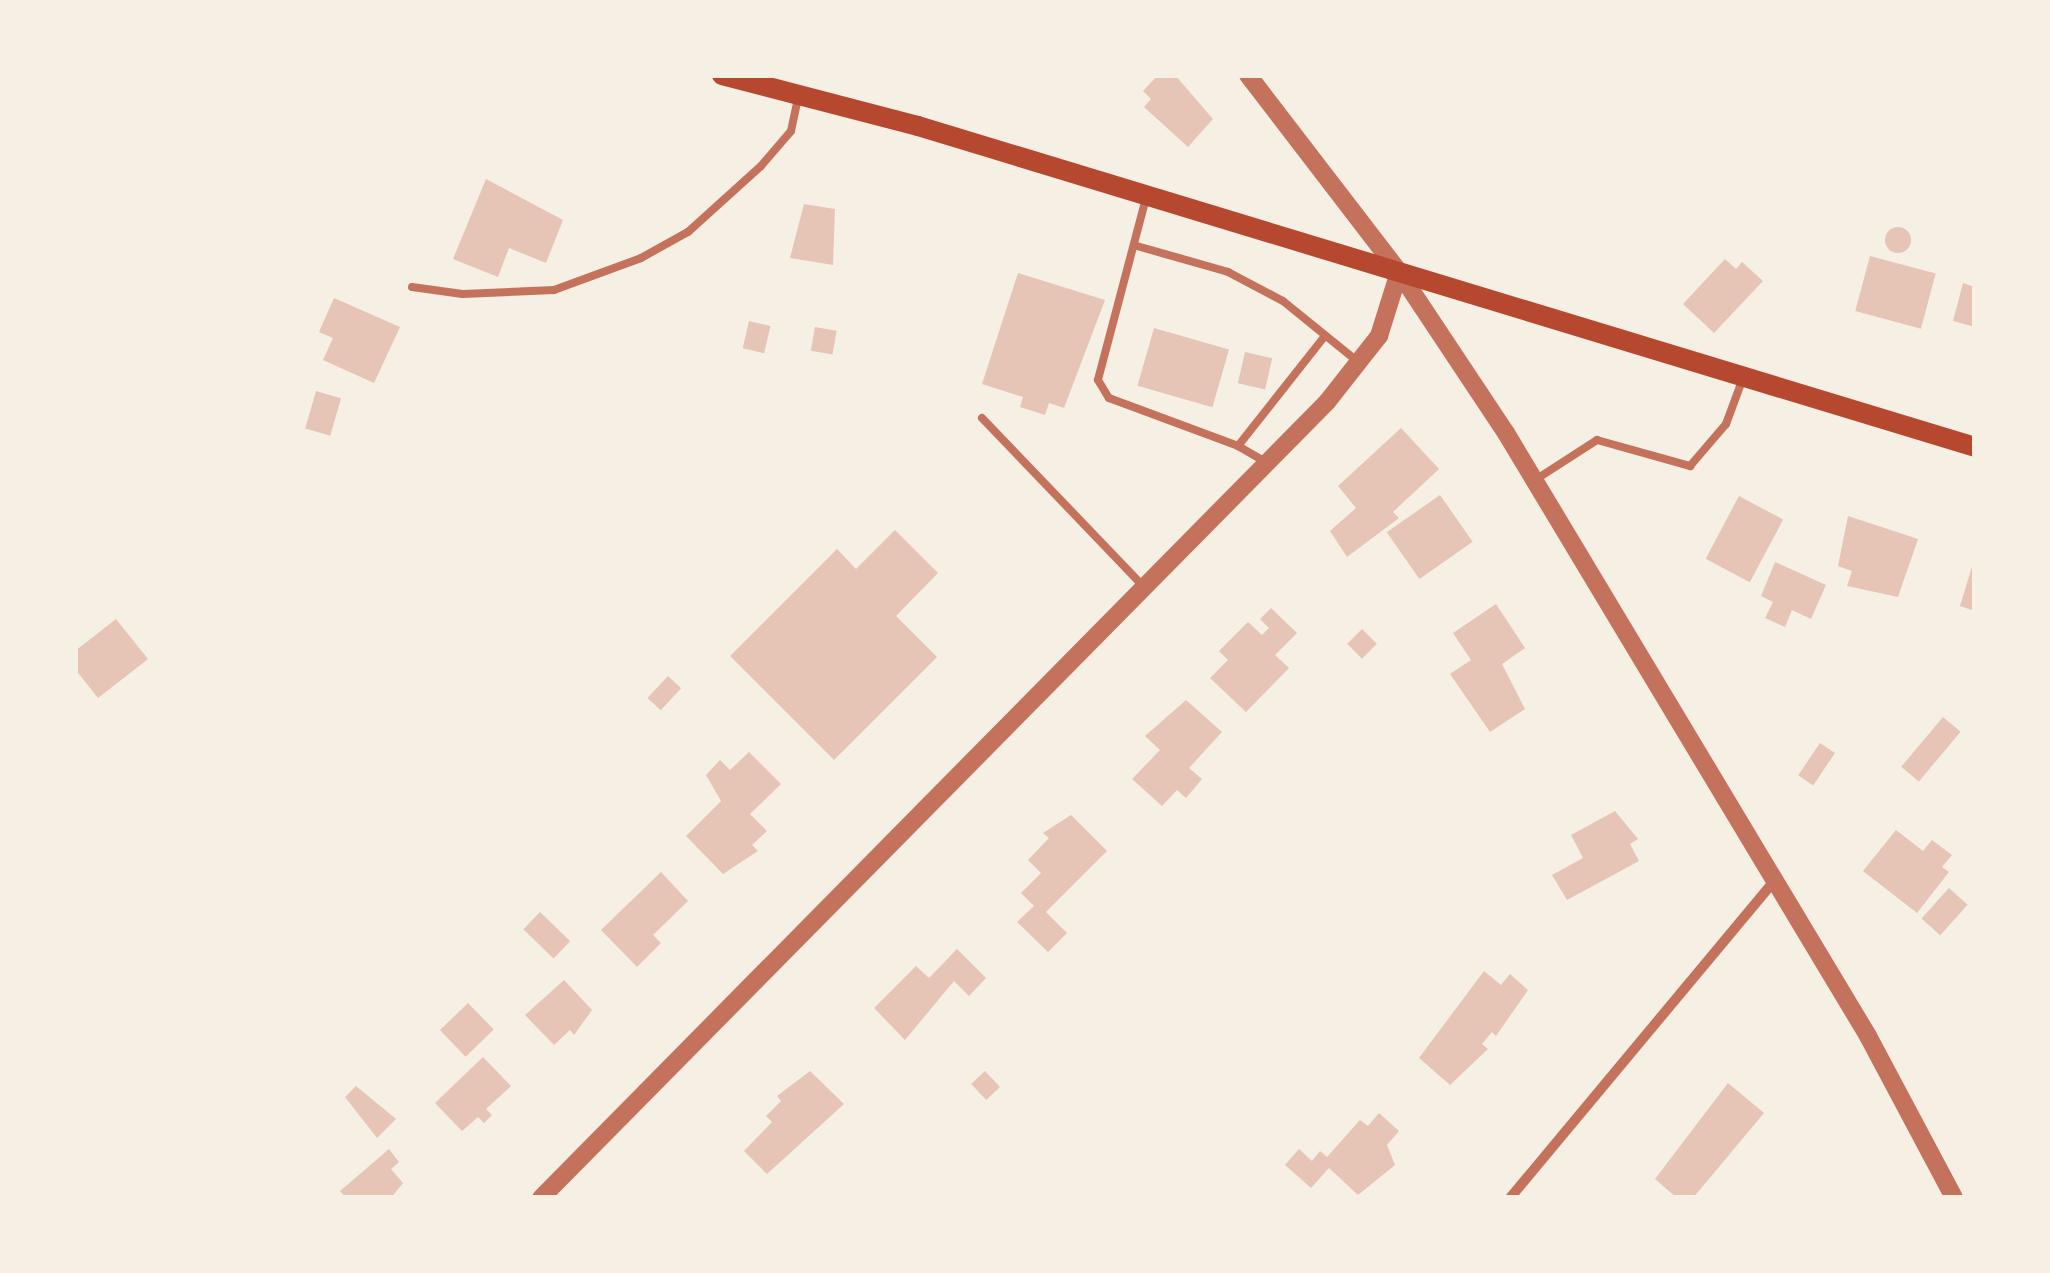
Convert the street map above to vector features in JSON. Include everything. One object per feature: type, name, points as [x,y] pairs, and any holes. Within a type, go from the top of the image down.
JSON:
[{"type":"main road","points":[[722,75],[798,93],[1146,194],[1975,447]]},
{"type":"street","points":[[1248,75],[1399,272],[1534,480],[1901,1093],[1954,1198]]},
{"type":"street","points":[[540,1198],[1266,463],[1379,336],[1399,272]]},
{"type":"street","points":[[1510,1198],[1774,881]]},
{"type":"lane","points":[[412,287],[463,294],[554,290],[641,258],[688,232],[762,166],[790,131],[798,93]]},
{"type":"lane","points":[[1146,194],[1136,246],[1098,380],[1108,398],[1238,446],[1266,463]]},
{"type":"lane","points":[[1136,246],[1228,272],[1283,300],[1358,361]]},
{"type":"lane","points":[[1238,446],[1325,336]]},
{"type":"lane","points":[[1534,480],[1598,440],[1690,466],[1726,424],[1743,378]]},
{"type":"lane","points":[[982,418],[1144,586]]},
{"type":"building","points":[[1158,75],[1175,75],[1213,119],[1188,147],[1144,107],[1151,99],[1143,91]]},
{"type":"building","points":[[486,179],[563,220],[546,263],[509,248],[498,277],[453,259]]},
{"type":"building","points":[[804,204],[835,209],[833,265],[790,258]]},
{"type":"building","points":[[1898,227],[1908,230],[1908,250],[1898,253],[1888,250],[1885,240],[1888,230]]},
{"type":"building","points":[[1870,256],[1936,274],[1921,329],[1855,311]]},
{"type":"building","points":[[1725,259],[1736,269],[1742,262],[1763,281],[1714,333],[1683,304]]},
{"type":"building","points":[[1018,273],[1105,300],[1064,408],[1049,403],[1045,415],[1020,407],[1023,397],[982,384]]},
{"type":"building","points":[[1963,283],[1975,287],[1975,327],[1953,321]]},
{"type":"building","points":[[334,298],[400,327],[374,383],[323,360],[333,338],[319,332]]},
{"type":"building","points":[[749,321],[770,326],[764,353],[743,348]]},
{"type":"building","points":[[815,327],[837,331],[832,354],[811,351]]},
{"type":"building","points":[[1154,328],[1229,349],[1212,407],[1137,386]]},
{"type":"building","points":[[1245,352],[1272,358],[1265,389],[1238,383]]},
{"type":"building","points":[[316,391],[341,398],[330,436],[305,428]]},
{"type":"building","points":[[1401,428],[1439,469],[1393,512],[1399,518],[1347,557],[1330,531],[1356,508],[1338,486]]},
{"type":"building","points":[[1440,495],[1473,542],[1419,579],[1387,532]]},
{"type":"building","points":[[1739,496],[1783,519],[1750,582],[1706,559]]},
{"type":"building","points":[[1848,516],[1918,539],[1898,597],[1847,586],[1852,571],[1838,566]]},
{"type":"building","points":[[895,530],[938,573],[896,616],[937,657],[834,760],[730,656],[837,549],[856,569]]},
{"type":"building","points":[[1975,560],[1975,611],[1960,606]]},
{"type":"building","points":[[1775,562],[1826,585],[1811,619],[1792,610],[1785,627],[1765,618],[1773,602],[1761,596]]},
{"type":"building","points":[[1496,604],[1525,648],[1502,664],[1525,709],[1490,732],[1450,674],[1471,660],[1453,633]]},
{"type":"building","points":[[1271,608],[1297,633],[1275,655],[1289,668],[1246,712],[1210,678],[1228,660],[1219,651],[1248,622],[1262,635],[1269,628],[1260,619]]},
{"type":"building","points":[[116,619],[148,659],[98,698],[75,669],[75,651]]},
{"type":"building","points":[[1362,629],[1377,644],[1362,659],[1347,644]]},
{"type":"building","points":[[668,676],[681,688],[661,710],[648,698]]},
{"type":"building","points":[[1186,700],[1222,732],[1189,768],[1202,779],[1186,798],[1177,790],[1162,806],[1132,779],[1160,750],[1145,736]]},
{"type":"building","points":[[1943,717],[1961,732],[1919,782],[1901,767]]},
{"type":"building","points":[[1820,743],[1835,753],[1813,785],[1798,775]]},
{"type":"building","points":[[749,752],[781,784],[750,814],[767,831],[752,845],[758,851],[723,874],[686,836],[721,801],[706,775],[720,760],[730,770]]},
{"type":"building","points":[[1615,811],[1638,839],[1630,844],[1639,861],[1567,900],[1552,875],[1583,858],[1571,835]]},
{"type":"building","points":[[1071,815],[1107,851],[1046,912],[1067,933],[1048,952],[1017,922],[1034,906],[1021,893],[1041,873],[1028,860],[1049,838],[1043,833]]},
{"type":"building","points":[[1896,830],[1923,851],[1932,840],[1952,855],[1942,867],[1949,872],[1917,913],[1863,871]]},
{"type":"building","points":[[661,872],[688,901],[653,935],[661,943],[637,967],[601,930]]},
{"type":"building","points":[[1949,888],[1968,905],[1940,935],[1922,918]]},
{"type":"building","points":[[540,912],[570,941],[554,958],[523,929]]},
{"type":"building","points":[[957,949],[986,978],[969,996],[954,981],[905,1040],[874,1008],[916,966],[929,978]]},
{"type":"building","points":[[1484,971],[1501,985],[1510,974],[1528,990],[1496,1036],[1492,1032],[1482,1044],[1488,1049],[1450,1085],[1419,1058]]},
{"type":"building","points":[[564,980],[592,1010],[574,1035],[570,1030],[554,1045],[525,1015]]},
{"type":"building","points":[[468,1003],[494,1030],[466,1057],[440,1030]]},
{"type":"building","points":[[483,1057],[511,1086],[486,1109],[492,1115],[484,1123],[478,1117],[462,1131],[435,1103]]},
{"type":"building","points":[[810,1071],[844,1104],[767,1174],[744,1151],[772,1122],[766,1116],[781,1101],[777,1096]]},
{"type":"building","points":[[985,1071],[1000,1087],[986,1100],[971,1084]]},
{"type":"building","points":[[1728,1083],[1764,1113],[1693,1198],[1677,1198],[1655,1179]]},
{"type":"building","points":[[356,1086],[396,1119],[377,1138],[345,1097]]},
{"type":"building","points":[[1379,1113],[1399,1131],[1387,1145],[1395,1165],[1358,1195],[1329,1168],[1311,1188],[1285,1165],[1299,1149],[1312,1161],[1320,1151],[1327,1157],[1360,1120],[1368,1126]]},
{"type":"building","points":[[389,1149],[399,1162],[391,1169],[403,1183],[391,1198],[346,1198],[340,1191]]}]
